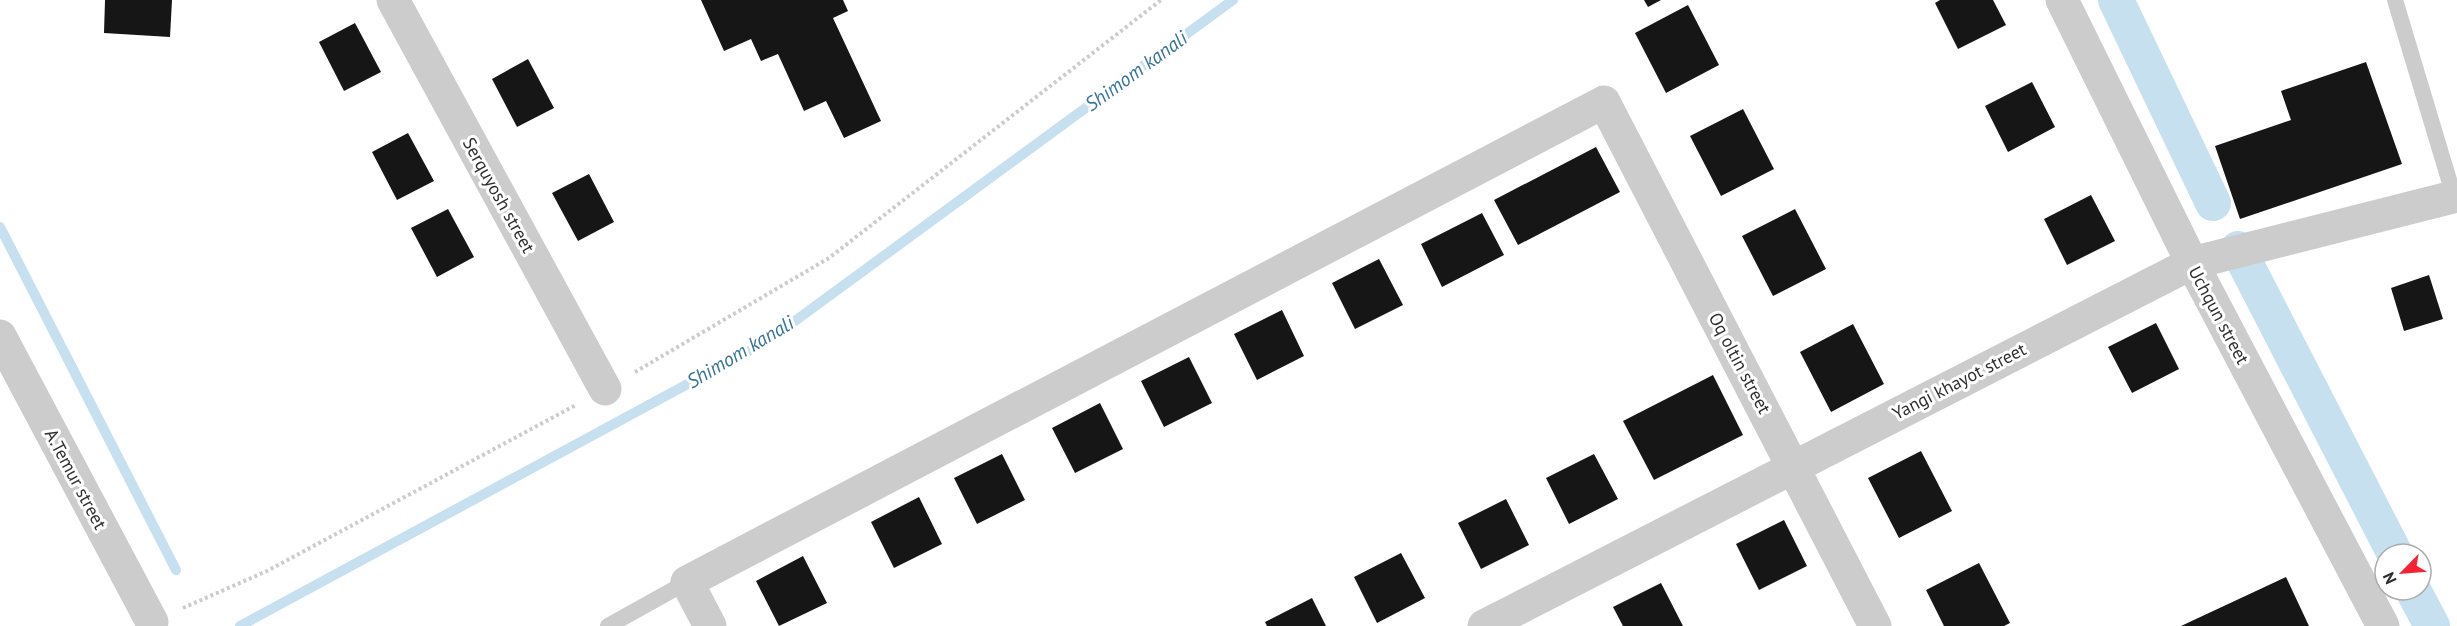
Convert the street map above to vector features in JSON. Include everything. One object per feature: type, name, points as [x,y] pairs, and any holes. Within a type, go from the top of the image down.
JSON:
[{"type":"street","name":"Serquyosh street","points":[[393,0],[605,389]]},
{"type":"street","name":"Uchqun street","points":[[2062,0],[2192,263],[2383,626]]},
{"type":"street","name":"Oq oltin street","points":[[687,582],[1604,102],[1794,465],[1875,626]]},
{"type":"street","name":"Yangi khayot street","points":[[1484,626],[1794,465],[2192,263],[2456,200]]},
{"type":"street","name":"A.Temur street","points":[[0,336],[152,622]]},
{"type":"street","points":[[687,582],[710,626]]},
{"type":"lane","points":[[2395,0],[2456,200]]},
{"type":"lane","points":[[608,626],[687,582]]},
{"type":"path","points":[[152,622],[267,571],[605,389],[829,258],[1161,0]]},
{"type":"building","points":[[105,0],[172,0],[170,37],[104,33]]},
{"type":"building","points":[[701,0],[843,0],[848,11],[833,18],[881,121],[844,138],[826,101],[804,111],[778,54],[761,61],[751,39],[724,51]]},
{"type":"building","points":[[1644,0],[1661,0],[1648,7]]},
{"type":"building","points":[[1940,0],[1993,0],[2006,25],[1958,49],[1935,3]]},
{"type":"building","points":[[1688,5],[1719,65],[1666,93],[1635,33]]},
{"type":"building","points":[[355,23],[381,72],[344,91],[319,42]]},
{"type":"building","points":[[528,59],[554,108],[517,127],[492,79]]},
{"type":"building","points":[[2366,62],[2402,164],[2240,219],[2215,146],[2291,120],[2281,91]]},
{"type":"building","points":[[2032,82],[2055,127],[2008,152],[1985,106]]},
{"type":"building","points":[[1743,109],[1774,169],[1721,196],[1690,136]]},
{"type":"building","points":[[408,133],[434,181],[397,200],[372,152]]},
{"type":"building","points":[[1596,147],[1620,192],[1518,245],[1494,200]]},
{"type":"building","points":[[589,174],[614,222],[578,241],[552,193]]},
{"type":"building","points":[[2091,195],[2115,241],[2067,265],[2044,219]]},
{"type":"building","points":[[448,209],[474,257],[437,277],[411,228]]},
{"type":"building","points":[[1795,209],[1826,269],[1773,296],[1742,236]]},
{"type":"building","points":[[1482,213],[1504,255],[1442,287],[1421,244]]},
{"type":"building","points":[[1379,259],[1403,305],[1355,329],[1332,283]]},
{"type":"building","points":[[2429,275],[2443,319],[2404,331],[2391,288]]},
{"type":"building","points":[[1282,310],[1304,356],[1257,380],[1234,334]]},
{"type":"building","points":[[2156,323],[2179,369],[2132,393],[2108,347]]},
{"type":"building","points":[[1853,324],[1884,384],[1831,412],[1800,352]]},
{"type":"building","points":[[1189,357],[1212,403],[1164,427],[1141,381]]},
{"type":"building","points":[[1713,375],[1743,435],[1654,480],[1623,421]]},
{"type":"building","points":[[1100,403],[1123,449],[1075,473],[1052,428]]},
{"type":"building","points":[[1921,451],[1952,511],[1899,538],[1868,478]]},
{"type":"building","points":[[1002,454],[1025,500],[977,524],[954,478]]},
{"type":"building","points":[[1594,454],[1618,499],[1569,524],[1546,478]]},
{"type":"building","points":[[919,497],[942,544],[894,568],[871,522]]},
{"type":"building","points":[[1506,499],[1529,545],[1481,569],[1458,523]]},
{"type":"building","points":[[1784,520],[1807,566],[1759,590],[1736,544]]},
{"type":"building","points":[[1401,553],[1425,598],[1377,623],[1354,577]]},
{"type":"building","points":[[803,556],[827,603],[779,626],[756,581]]},
{"type":"building","points":[[1979,563],[2010,623],[2004,626],[1944,626],[1926,590]]},
{"type":"building","points":[[2286,577],[2309,626],[2181,626]]},
{"type":"building","points":[[1661,583],[1683,626],[1623,626],[1613,607]]},
{"type":"building","points":[[1312,598],[1326,626],[1267,626],[1265,622]]},
{"type":"waterway","name":"Shimom kanali","points":[[240,626],[769,340],[1233,0]]},
{"type":"waterway","points":[[2116,0],[2213,203]]},
{"type":"waterway","points":[[0,227],[176,570]]},
{"type":"waterway","points":[[2238,249],[2389,542]]},
{"type":"waterway","points":[[2419,602],[2432,626]]}]
